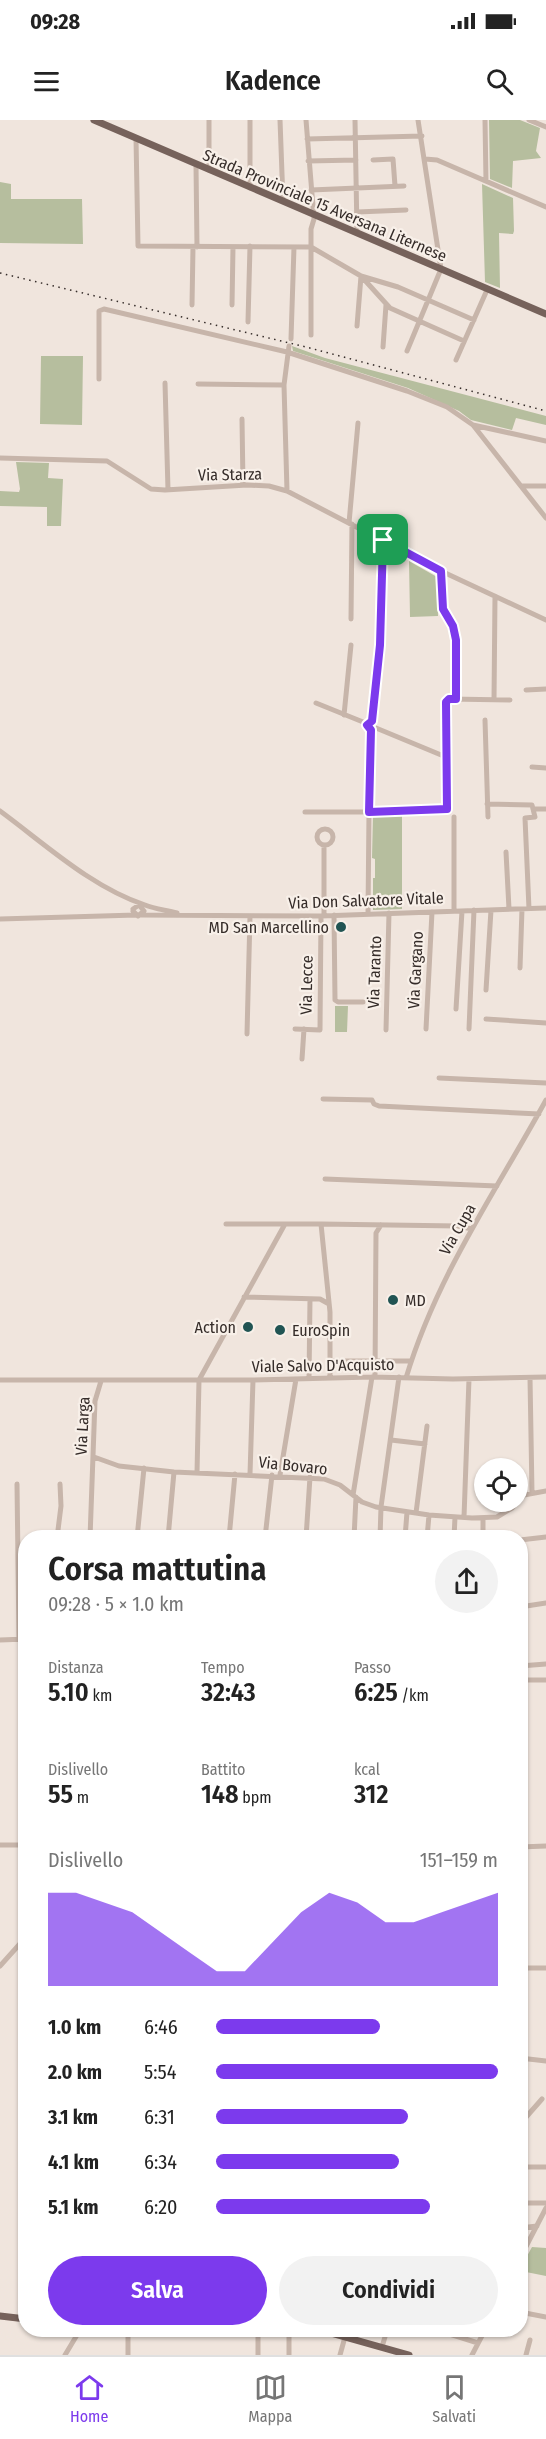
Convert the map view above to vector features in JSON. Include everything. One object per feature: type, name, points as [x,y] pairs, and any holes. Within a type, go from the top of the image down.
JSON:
[{"type":"main road","name":"Strada Provinciale 15 Aversana Liternese","points":[[94,120],[113,124],[136,138],[196,165],[546,314]]},
{"type":"main road","points":[[0,2316],[18,2318]]},
{"type":"main road","points":[[345,2337],[409,2355]]},
{"type":"street","points":[[209,120],[209,170]]},
{"type":"street","points":[[250,120],[250,188]]},
{"type":"street","points":[[280,120],[283,201]]},
{"type":"street","points":[[306,120],[313,214],[311,335]]},
{"type":"street","points":[[355,120],[357,233]]},
{"type":"street","points":[[407,351],[441,269],[418,120]]},
{"type":"street","points":[[484,120],[486,181]]},
{"type":"street","points":[[529,120],[546,127]]},
{"type":"street","points":[[307,139],[422,136]]},
{"type":"street","points":[[136,138],[138,246],[311,247],[361,276],[398,287],[474,320]]},
{"type":"street","points":[[373,160],[393,159],[394,186]]},
{"type":"street","points":[[425,159],[437,160],[546,207]]},
{"type":"street","points":[[308,161],[356,160]]},
{"type":"street","points":[[192,305],[196,165]]},
{"type":"street","points":[[311,190],[404,186]]},
{"type":"street","points":[[357,212],[406,210]]},
{"type":"street","points":[[248,322],[250,246]]},
{"type":"street","points":[[291,339],[294,246]]},
{"type":"street","points":[[232,305],[233,247]]},
{"type":"street","points":[[361,276],[386,305],[464,341]]},
{"type":"street","points":[[357,326],[361,276]]},
{"type":"street","points":[[456,360],[487,290]]},
{"type":"street","points":[[383,347],[386,305]]},
{"type":"street","points":[[99,379],[99,311],[104,309],[288,349],[447,407],[473,424],[546,518]]},
{"type":"street","points":[[287,491],[284,385],[288,349]]},
{"type":"street","points":[[165,383],[168,490]]},
{"type":"street","points":[[198,384],[284,385]]},
{"type":"street","points":[[242,419],[243,485]]},
{"type":"street","points":[[351,619],[350,523],[358,423]]},
{"type":"street","points":[[473,424],[546,441]]},
{"type":"street","name":"Via Starza","points":[[0,458],[106,461],[139,484],[151,489],[243,485],[268,486],[287,491],[441,571],[546,620]]},
{"type":"street","points":[[520,486],[546,486]]},
{"type":"street","points":[[368,914],[372,726],[380,645],[383,540]]},
{"type":"street","points":[[441,571],[443,609],[453,626],[456,640],[456,699]]},
{"type":"street","points":[[494,700],[495,596]]},
{"type":"street","points":[[344,715],[351,645]]},
{"type":"street","points":[[526,690],[546,689]]},
{"type":"street","points":[[305,812],[447,809],[446,702],[449,699],[510,700]]},
{"type":"street","points":[[316,703],[446,757]]},
{"type":"street","points":[[485,720],[488,817]]},
{"type":"street","points":[[532,767],[546,768]]},
{"type":"street","points":[[488,804],[532,805],[533,808],[546,808]]},
{"type":"street","points":[[530,909],[525,818],[535,817],[533,808]]},
{"type":"street","name":"Via Don Salvatore Vitale","points":[[0,811],[83,872],[122,895],[141,904],[187,916]]},
{"type":"street","points":[[454,817],[454,911]]},
{"type":"street","points":[[323,916],[324,845]]},
{"type":"street","points":[[506,852],[509,909]]},
{"type":"street","name":"Via Don Salvatore Vitale","points":[[122,895],[136,912],[187,916],[323,916],[546,908]]},
{"type":"street","points":[[136,912],[141,904]]},
{"type":"street","points":[[0,919],[123,916],[144,911],[141,904]]},
{"type":"street","points":[[520,968],[522,909]]},
{"type":"street","points":[[469,1029],[474,910]]},
{"type":"street","points":[[486,990],[491,910]]},
{"type":"street","points":[[456,1009],[462,911]]},
{"type":"street","name":"Via Gargano","points":[[426,1029],[432,912]]},
{"type":"street","name":"Via Taranto","points":[[386,1030],[389,914]]},
{"type":"street","points":[[334,915],[335,1000],[363,1002]]},
{"type":"street","points":[[247,1034],[250,916]]},
{"type":"street","name":"Via Lecce","points":[[294,1029],[320,1030],[323,916]]},
{"type":"street","points":[[486,1019],[546,1023]]},
{"type":"street","points":[[302,1059],[304,1029]]},
{"type":"street","points":[[439,1078],[546,1083]]},
{"type":"street","points":[[323,1099],[372,1100],[379,1106],[539,1114]]},
{"type":"street","name":"Via Cupa","points":[[380,1530],[381,1508],[391,1440],[403,1377],[436,1295],[546,1100]]},
{"type":"street","points":[[325,1179],[497,1186]]},
{"type":"street","points":[[226,1224],[465,1226],[472,1229]]},
{"type":"street","points":[[197,1473],[199,1380],[285,1224]]},
{"type":"street","points":[[321,1224],[329,1304],[330,1378]]},
{"type":"street","points":[[368,1225],[376,1233]]},
{"type":"street","points":[[354,1530],[354,1496],[374,1377],[376,1233],[381,1225]]},
{"type":"street","points":[[320,1299],[328,1293]]},
{"type":"street","points":[[244,1297],[320,1299],[329,1304]]},
{"type":"street","points":[[309,1379],[310,1299]]},
{"type":"street","points":[[330,1360],[411,1361]]},
{"type":"street","name":"Viale Salvo D'Acquisto","points":[[101,1381],[546,1377]]},
{"type":"street","points":[[530,1378],[532,1493]]},
{"type":"street","points":[[280,1475],[296,1379]]},
{"type":"street","points":[[464,1517],[469,1379]]},
{"type":"street","name":"Via Larga","points":[[0,1380],[101,1381],[95,1401],[90,1530]]},
{"type":"street","points":[[250,1474],[253,1380]]},
{"type":"street","points":[[416,1513],[427,1426]]},
{"type":"street","points":[[391,1440],[425,1444]]},
{"type":"street","name":"Via Bovaro","points":[[94,1457],[119,1466],[174,1472],[280,1475],[324,1479],[340,1485],[362,1502],[381,1508],[455,1517],[497,1517],[512,1508],[524,1495],[546,1491]]},
{"type":"street","points":[[138,1530],[144,1468]]},
{"type":"street","points":[[169,1530],[174,1472]]},
{"type":"street","points":[[230,1530],[235,1474]]},
{"type":"street","points":[[266,1530],[272,1475]]},
{"type":"street","points":[[307,1530],[310,1477]]},
{"type":"street","points":[[17,1484],[18,1530]]},
{"type":"street","points":[[58,1530],[61,1506],[60,1484]]},
{"type":"street","points":[[406,1530],[407,1512]]},
{"type":"street","points":[[428,1530],[429,1515]]},
{"type":"street","points":[[454,1530],[455,1517]]},
{"type":"street","points":[[483,1518],[483,1530]]},
{"type":"street","points":[[528,1539],[546,1537]]},
{"type":"street","points":[[528,1606],[546,1603]]},
{"type":"street","points":[[0,1631],[0,1640],[18,1640]]},
{"type":"street","points":[[528,1665],[546,1664]]},
{"type":"street","points":[[528,1680],[546,1680]]},
{"type":"street","points":[[0,1845],[18,1845]]},
{"type":"street","points":[[528,1847],[546,1846]]},
{"type":"street","points":[[0,1966],[18,1946]]},
{"type":"street","points":[[528,1968],[546,1968]]},
{"type":"street","points":[[528,2059],[546,2061]]},
{"type":"street","points":[[528,2115],[542,2099]]},
{"type":"street","points":[[528,2167],[546,2167]]},
{"type":"street","points":[[528,2203],[546,2203]]},
{"type":"street","points":[[528,2243],[546,2208]]},
{"type":"street","points":[[528,2226],[546,2222]]},
{"type":"street","points":[[528,2314],[546,2317]]},
{"type":"street","points":[[65,2355],[76,2337]]},
{"type":"street","points":[[128,2337],[129,2355]]},
{"type":"street","points":[[258,2337],[258,2355]]},
{"type":"street","points":[[289,2337],[289,2355]]},
{"type":"street","points":[[340,2355],[345,2337]]},
{"type":"street","points":[[382,2347],[385,2337]]},
{"type":"street","points":[[459,2337],[478,2343]]},
{"type":"street","points":[[472,2355],[481,2337]]},
{"type":"street","points":[[526,2355],[530,2340]]},
{"type":"green space","points":[[489,120],[520,120],[540,128],[536,151],[541,158],[513,161],[512,188],[490,179]]},
{"type":"green space","points":[[0,182],[11,184],[11,199],[82,199],[83,244],[0,243]]},
{"type":"green space","points":[[482,184],[513,198],[513,234],[499,233],[500,288],[485,282]]},
{"type":"green space","points":[[292,346],[325,358],[546,416],[546,425],[516,418],[512,430],[471,420],[459,411],[408,388],[293,351]]},
{"type":"green space","points":[[41,356],[83,356],[82,425],[40,424]]},
{"type":"green space","points":[[16,462],[49,463],[48,478],[63,479],[61,526],[47,526],[47,507],[0,506],[0,491],[19,492]]},
{"type":"green space","points":[[409,561],[437,577],[438,616],[410,617]]},
{"type":"green space","points":[[402,813],[402,909],[373,910],[375,859],[372,858],[373,814]]},
{"type":"green space","points":[[335,1006],[348,1006],[347,1032],[335,1032]]},
{"type":"green space","points":[[532,2247],[546,2248],[546,2276],[528,2272],[528,2254]]},
{"type":"railway","points":[[0,273],[306,347],[546,411]]},
{"type":"place","name":"MD San Marcellino","points":[[341,927]]},
{"type":"place","name":"MD","points":[[393,1300]]},
{"type":"place","name":"Action","points":[[248,1327]]},
{"type":"place","name":"EuroSpin","points":[[280,1330]]},
{"type":"route","points":[[383,540],[441,571],[444,615],[453,626],[456,640],[456,699],[449,699],[446,702],[447,809],[369,812],[371,730],[367,725],[372,721],[380,645],[383,540]]}]
